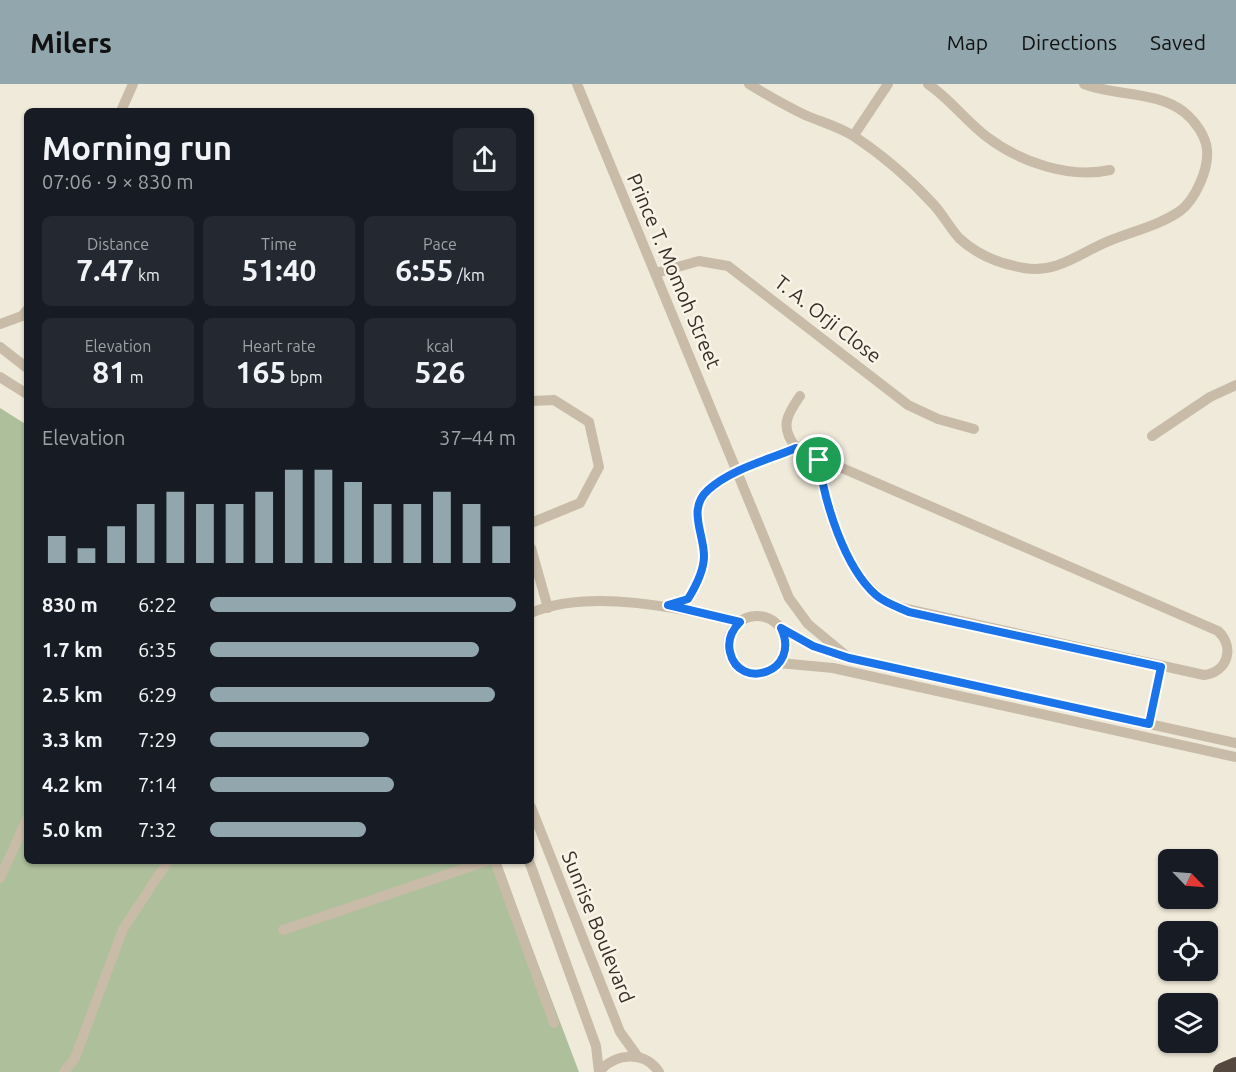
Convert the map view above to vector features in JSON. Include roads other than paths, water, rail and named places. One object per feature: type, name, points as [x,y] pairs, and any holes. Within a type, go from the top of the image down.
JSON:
[{"type":"highway","points":[[1222,1072],[1236,1066]]},
{"type":"street","points":[[122,108],[133,84]]},
{"type":"street","name":"Prince T. Momoh Street","points":[[577,84],[785,587],[798,612],[849,658]]},
{"type":"street","points":[[749,84],[803,114],[854,135],[914,184],[936,207],[959,238],[993,261],[1027,269],[1051,268],[1076,259],[1107,242],[1153,225],[1182,209],[1197,189],[1205,167],[1208,150],[1204,138],[1197,125],[1184,112],[1170,103],[1084,84]]},
{"type":"street","points":[[854,135],[888,84]]},
{"type":"street","points":[[928,84],[943,94],[986,136],[1005,149],[1046,166],[1075,172],[1096,173],[1110,170]]},
{"type":"street","name":"T. A. Orji Close","points":[[656,273],[699,261],[728,266],[908,405],[938,419],[974,429]]},
{"type":"street","points":[[0,324],[24,314]]},
{"type":"street","points":[[0,347],[24,366]]},
{"type":"street","points":[[0,377],[24,392]]},
{"type":"street","points":[[1152,436],[1210,397],[1236,385]]},
{"type":"street","points":[[800,396],[785,419],[785,428],[796,448],[819,460],[1218,631],[1226,639],[1227,660],[1214,674],[1204,675],[909,612],[877,596],[862,580],[846,551],[825,497],[819,460]]},
{"type":"street","points":[[534,401],[554,400],[589,422],[599,467],[580,503],[534,522]]},
{"type":"street","points":[[668,605],[688,599],[701,572],[704,556],[697,521],[700,500],[714,485],[738,472],[796,448]]},
{"type":"street","points":[[534,559],[548,608]]},
{"type":"street","points":[[534,612],[577,602],[668,605],[740,622],[757,616],[766,617],[813,646],[849,658],[1236,743]]},
{"type":"street","points":[[740,622],[730,637],[729,647],[736,664],[753,673],[772,670],[779,663],[786,646],[781,628]]},
{"type":"street","points":[[779,663],[833,668],[1236,757]]},
{"type":"street","points":[[1149,724],[1161,667]]},
{"type":"street","name":"Sunrise Boulevard","points":[[534,815],[620,1032],[638,1057],[648,1061],[659,1072]]},
{"type":"street","points":[[0,878],[24,826]]},
{"type":"street","points":[[64,1072],[75,1058],[123,929],[166,864]]},
{"type":"street","points":[[283,930],[478,864]]},
{"type":"street","points":[[496,864],[554,1023]]},
{"type":"street","name":"Sunrise Boulevard","points":[[530,864],[596,1047],[599,1072]]},
{"type":"street","points":[[599,1072],[615,1059],[638,1057]]}]
